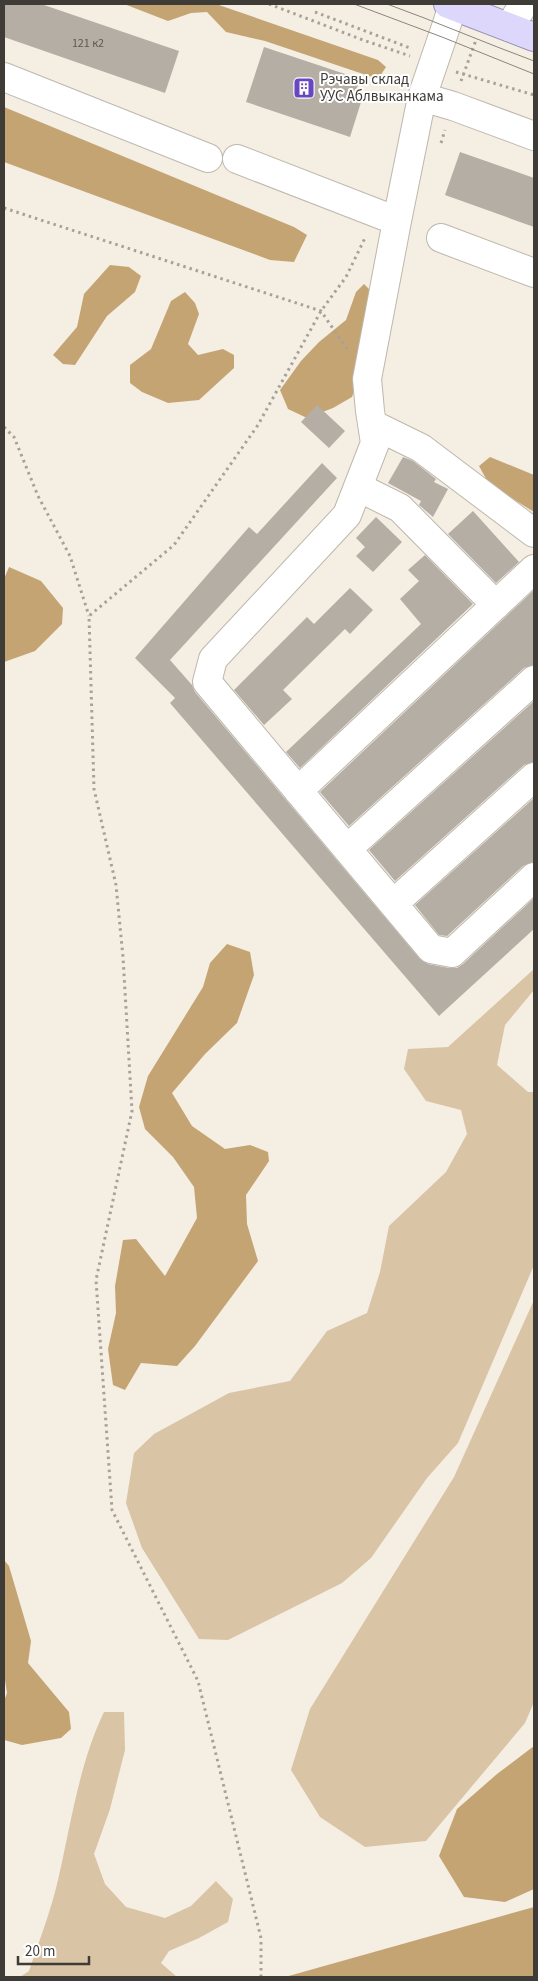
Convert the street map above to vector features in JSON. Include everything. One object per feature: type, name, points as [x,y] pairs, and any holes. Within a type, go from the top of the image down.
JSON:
[{"type":"main road","points":[[450,5],[534,37]]},
{"type":"lane","points":[[509,27],[524,4]]},
{"type":"lane","points":[[450,5],[422,97],[367,379],[375,443],[347,515],[213,660],[207,682],[431,949],[452,953],[534,877]]},
{"type":"lane","points":[[4,77],[208,158]]},
{"type":"lane","points":[[422,97],[453,106],[534,136]]},
{"type":"lane","points":[[236,159],[397,221]]},
{"type":"lane","points":[[441,238],[534,273]]},
{"type":"lane","points":[[372,424],[421,448],[534,533]]},
{"type":"lane","points":[[358,487],[400,508],[496,605]]},
{"type":"lane","points":[[298,791],[534,569]]},
{"type":"lane","points":[[347,849],[534,680]]},
{"type":"lane","points":[[393,904],[534,777]]},
{"type":"path","points":[[269,4],[432,64],[534,95]]},
{"type":"path","points":[[315,12],[410,48]]},
{"type":"path","points":[[363,40],[366,32]]},
{"type":"path","points":[[440,147],[478,35]]},
{"type":"path","points":[[4,208],[321,311],[367,379]]},
{"type":"path","points":[[89,616],[174,545],[258,424],[321,311],[346,277],[367,234],[397,221]]},
{"type":"path","points":[[4,427],[14,437],[38,496],[70,556],[89,616],[94,789],[116,885],[124,957],[132,1111],[96,1280],[112,1510],[198,1682],[261,1938],[261,1977]]},
{"type":"shaded area","points":[[124,4],[216,4],[378,60],[386,67],[378,79],[265,41],[226,32],[207,12],[191,13],[168,21]]},
{"type":"shaded area","points":[[4,107],[294,227],[307,235],[294,262],[270,260],[4,162]]},
{"type":"shaded area","points":[[110,265],[129,267],[141,276],[135,292],[107,316],[75,365],[63,364],[53,355],[77,327],[84,294]]},
{"type":"shaded area","points":[[364,284],[371,291],[366,354],[352,397],[333,408],[307,418],[288,409],[280,390],[301,361],[319,342],[346,320],[356,292]]},
{"type":"shaded area","points":[[185,292],[195,303],[199,314],[188,344],[198,355],[223,349],[234,355],[234,368],[199,400],[168,403],[142,392],[130,383],[130,365],[151,349],[171,301]]},
{"type":"shaded area","points":[[490,457],[534,475],[534,512],[489,484],[479,466]]},
{"type":"shaded area","points":[[9,567],[41,581],[63,608],[62,624],[35,651],[4,662],[4,579]]},
{"type":"shaded area","points":[[227,944],[250,952],[254,975],[237,1023],[205,1054],[172,1093],[192,1126],[225,1149],[250,1145],[268,1152],[269,1161],[246,1195],[247,1224],[258,1261],[195,1346],[177,1366],[141,1363],[125,1390],[113,1385],[108,1349],[116,1313],[115,1286],[123,1240],[136,1239],[165,1276],[197,1218],[194,1187],[173,1157],[145,1129],[139,1107],[148,1076],[203,987],[210,963]]},
{"type":"shaded area","points":[[534,969],[534,990],[505,1025],[497,1065],[528,1092],[534,1092],[534,1265],[458,1443],[427,1478],[371,1558],[342,1583],[228,1640],[199,1639],[142,1548],[126,1503],[134,1453],[154,1434],[229,1393],[290,1381],[327,1331],[367,1313],[380,1272],[389,1226],[446,1172],[467,1134],[461,1110],[426,1101],[404,1069],[408,1049],[448,1047]]},
{"type":"shaded area","points":[[534,1300],[534,1702],[525,1723],[426,1841],[365,1847],[320,1817],[291,1770],[310,1709],[454,1477]]},
{"type":"shaded area","points":[[4,1560],[9,1566],[31,1641],[28,1663],[69,1712],[71,1729],[61,1738],[22,1745],[4,1740],[4,1701],[7,1693],[4,1674]]},
{"type":"shaded area","points":[[104,1712],[124,1712],[125,1750],[110,1809],[94,1854],[105,1884],[126,1907],[165,1918],[191,1906],[216,1881],[233,1899],[228,1922],[199,1938],[169,1951],[161,1963],[177,1977],[20,1977],[29,1971],[48,1915],[58,1880],[82,1773],[95,1732]]},
{"type":"shaded area","points":[[534,1746],[534,1889],[505,1902],[464,1897],[439,1856],[457,1809],[497,1774]]},
{"type":"shaded area","points":[[534,1907],[534,1977],[285,1977]]},
{"type":"building","points":[[4,4],[41,4],[179,51],[165,93],[4,37]]},
{"type":"building","name":"Рэчавы склад УУС Аблвыканкама","points":[[264,47],[360,79],[354,96],[362,99],[350,137],[246,102]]},
{"type":"building","points":[[460,152],[534,178],[534,227],[445,195]]},
{"type":"building","points":[[317,405],[345,431],[329,448],[301,422]]},
{"type":"building","points":[[403,457],[413,461],[436,479],[434,482],[448,489],[433,517],[419,505],[421,501],[388,483]]},
{"type":"building","points":[[322,463],[337,478],[170,660],[420,959],[428,964],[457,968],[534,898],[534,929],[439,1016],[170,703],[175,698],[135,658],[249,527],[257,534]]},
{"type":"building","points":[[473,511],[519,562],[496,583],[448,534]]},
{"type":"building","points":[[376,517],[402,542],[373,572],[356,556],[365,547],[356,538]]},
{"type":"building","points":[[425,555],[473,604],[300,768],[286,752],[421,624],[400,599],[419,581],[408,570]]},
{"type":"building","points":[[350,588],[373,610],[350,634],[345,629],[283,690],[292,699],[264,725],[234,690],[307,617],[314,624]]},
{"type":"building","points":[[534,590],[534,665],[524,668],[349,826],[320,792]]},
{"type":"building","points":[[534,701],[534,762],[524,765],[395,881],[369,850]]},
{"type":"building","points":[[534,798],[534,862],[523,866],[447,936],[439,935],[415,905]]},
{"type":"tram line","points":[[354,4],[534,74]]},
{"type":"tram line","points":[[387,4],[534,61]]},
{"type":"place","name":"Рэчавы склад УУС Аблвыканкама","points":[[304,88]]}]
